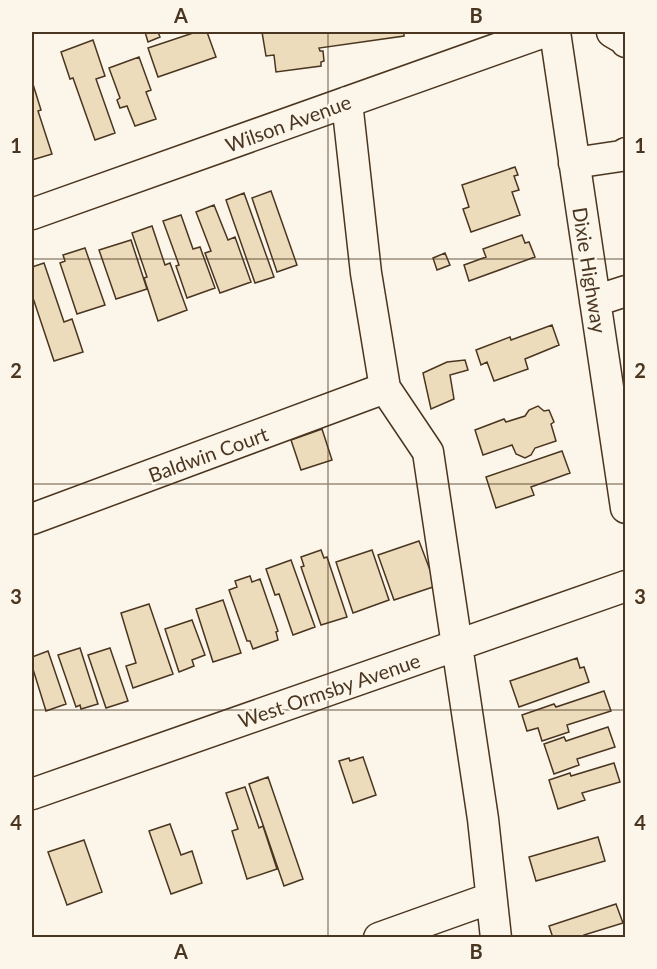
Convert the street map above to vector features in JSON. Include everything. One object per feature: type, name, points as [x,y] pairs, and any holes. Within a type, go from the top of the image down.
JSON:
[{"type":"street","name":"Wilson Avenue","points":[[32,214],[544,32]]},
{"type":"street","name":"Dixie Highway","points":[[555,32],[595,302],[621,449],[626,508]]},
{"type":"street","points":[[612,32],[626,42]]},
{"type":"street","points":[[346,102],[366,273],[385,388],[428,452],[483,819],[496,938]]},
{"type":"street","points":[[574,163],[621,156],[626,153]]},
{"type":"street","points":[[595,302],[626,291]]},
{"type":"street","name":"Baldwin Court","points":[[32,519],[385,388]]},
{"type":"street","name":"West Ormsby Avenue","points":[[32,794],[626,586]]},
{"type":"street","points":[[379,938],[490,898]]},
{"type":"building","points":[[145,32],[158,32],[160,37],[148,42]]},
{"type":"building","points":[[196,32],[207,32],[216,57],[158,77],[148,48]]},
{"type":"building","points":[[262,32],[404,32],[404,36],[319,48],[323,51],[324,61],[321,62],[321,66],[276,72],[274,55],[266,56]]},
{"type":"building","points":[[93,40],[105,76],[96,79],[115,133],[95,140],[73,78],[70,79],[61,52]]},
{"type":"building","points":[[139,57],[151,90],[146,92],[156,119],[135,126],[127,106],[120,108],[117,100],[120,98],[109,68]]},
{"type":"building","points":[[32,81],[41,110],[38,111],[52,154],[32,160]]},
{"type":"building","points":[[515,167],[518,175],[514,176],[519,190],[512,192],[520,215],[471,232],[463,209],[469,207],[462,185]]},
{"type":"building","points":[[271,191],[297,265],[277,272],[252,198]]},
{"type":"building","points":[[244,193],[274,277],[255,283],[226,200]]},
{"type":"building","points":[[214,205],[228,240],[235,237],[251,282],[220,293],[205,253],[211,251],[196,212]]},
{"type":"building","points":[[181,215],[193,249],[200,247],[215,288],[187,298],[176,266],[179,265],[163,221]]},
{"type":"building","points":[[152,226],[165,265],[170,263],[187,310],[158,321],[144,278],[147,277],[132,233]]},
{"type":"building","points":[[522,235],[525,243],[529,242],[535,257],[469,281],[464,265],[486,257],[483,249]]},
{"type":"building","points":[[131,240],[147,289],[116,299],[99,250]]},
{"type":"building","points":[[85,248],[105,305],[77,314],[60,263],[65,261],[63,255]]},
{"type":"building","points":[[445,253],[450,265],[437,270],[433,258]]},
{"type":"building","points":[[44,263],[64,322],[72,319],[83,352],[54,361],[32,295],[32,267]]},
{"type":"building","points":[[552,325],[559,345],[525,359],[528,369],[494,381],[487,362],[481,365],[476,350]]},
{"type":"building","points":[[465,360],[468,370],[450,375],[454,399],[431,409],[423,373],[447,362]]},
{"type":"building","points":[[538,406],[544,411],[549,410],[554,422],[551,424],[556,441],[535,448],[531,455],[525,458],[516,454],[512,445],[483,455],[475,430],[504,419],[506,422],[525,416],[529,410]]},
{"type":"building","points":[[322,429],[332,460],[301,470],[291,440]]},
{"type":"building","points":[[562,451],[570,473],[531,487],[534,495],[496,508],[486,477]]},
{"type":"building","points":[[419,541],[436,586],[394,600],[378,555]]},
{"type":"building","points":[[321,550],[324,558],[327,557],[347,617],[321,625],[301,567],[304,566],[301,557]]},
{"type":"building","points":[[372,550],[389,600],[353,613],[336,562]]},
{"type":"building","points":[[291,560],[315,627],[293,635],[279,594],[275,595],[266,569]]},
{"type":"building","points":[[250,576],[252,582],[260,579],[278,631],[276,632],[278,640],[253,649],[250,641],[247,641],[229,590],[237,587],[235,581]]},
{"type":"building","points":[[223,600],[241,653],[213,662],[196,609]]},
{"type":"building","points":[[149,604],[173,674],[133,688],[126,666],[136,663],[121,613]]},
{"type":"building","points":[[192,620],[205,655],[192,660],[194,666],[179,672],[165,629]]},
{"type":"building","points":[[80,648],[98,704],[81,709],[80,705],[76,707],[58,655]]},
{"type":"building","points":[[110,648],[128,701],[106,708],[88,655]]},
{"type":"building","points":[[48,651],[66,704],[46,711],[32,666],[32,657]]},
{"type":"building","points":[[577,658],[580,668],[584,667],[589,682],[519,707],[510,681]]},
{"type":"building","points":[[604,691],[611,711],[567,725],[569,732],[542,741],[538,728],[527,731],[522,715],[554,704],[556,707]]},
{"type":"building","points":[[608,727],[615,747],[577,759],[579,765],[554,774],[544,744],[564,737],[566,741]]},
{"type":"building","points":[[363,757],[376,795],[353,803],[339,761],[349,758],[350,761]]},
{"type":"building","points":[[614,763],[620,782],[582,793],[585,800],[558,809],[549,780]]},
{"type":"building","points":[[268,777],[303,879],[284,886],[249,784]]},
{"type":"building","points":[[245,787],[259,828],[263,826],[277,869],[247,879],[232,831],[238,829],[226,793]]},
{"type":"building","points":[[170,824],[181,855],[192,851],[202,883],[171,894],[149,831]]},
{"type":"building","points":[[598,837],[605,861],[536,881],[529,857]]},
{"type":"building","points":[[84,840],[102,892],[67,905],[48,852]]},
{"type":"building","points":[[616,904],[623,923],[584,935],[585,938],[553,938],[549,926]]}]
